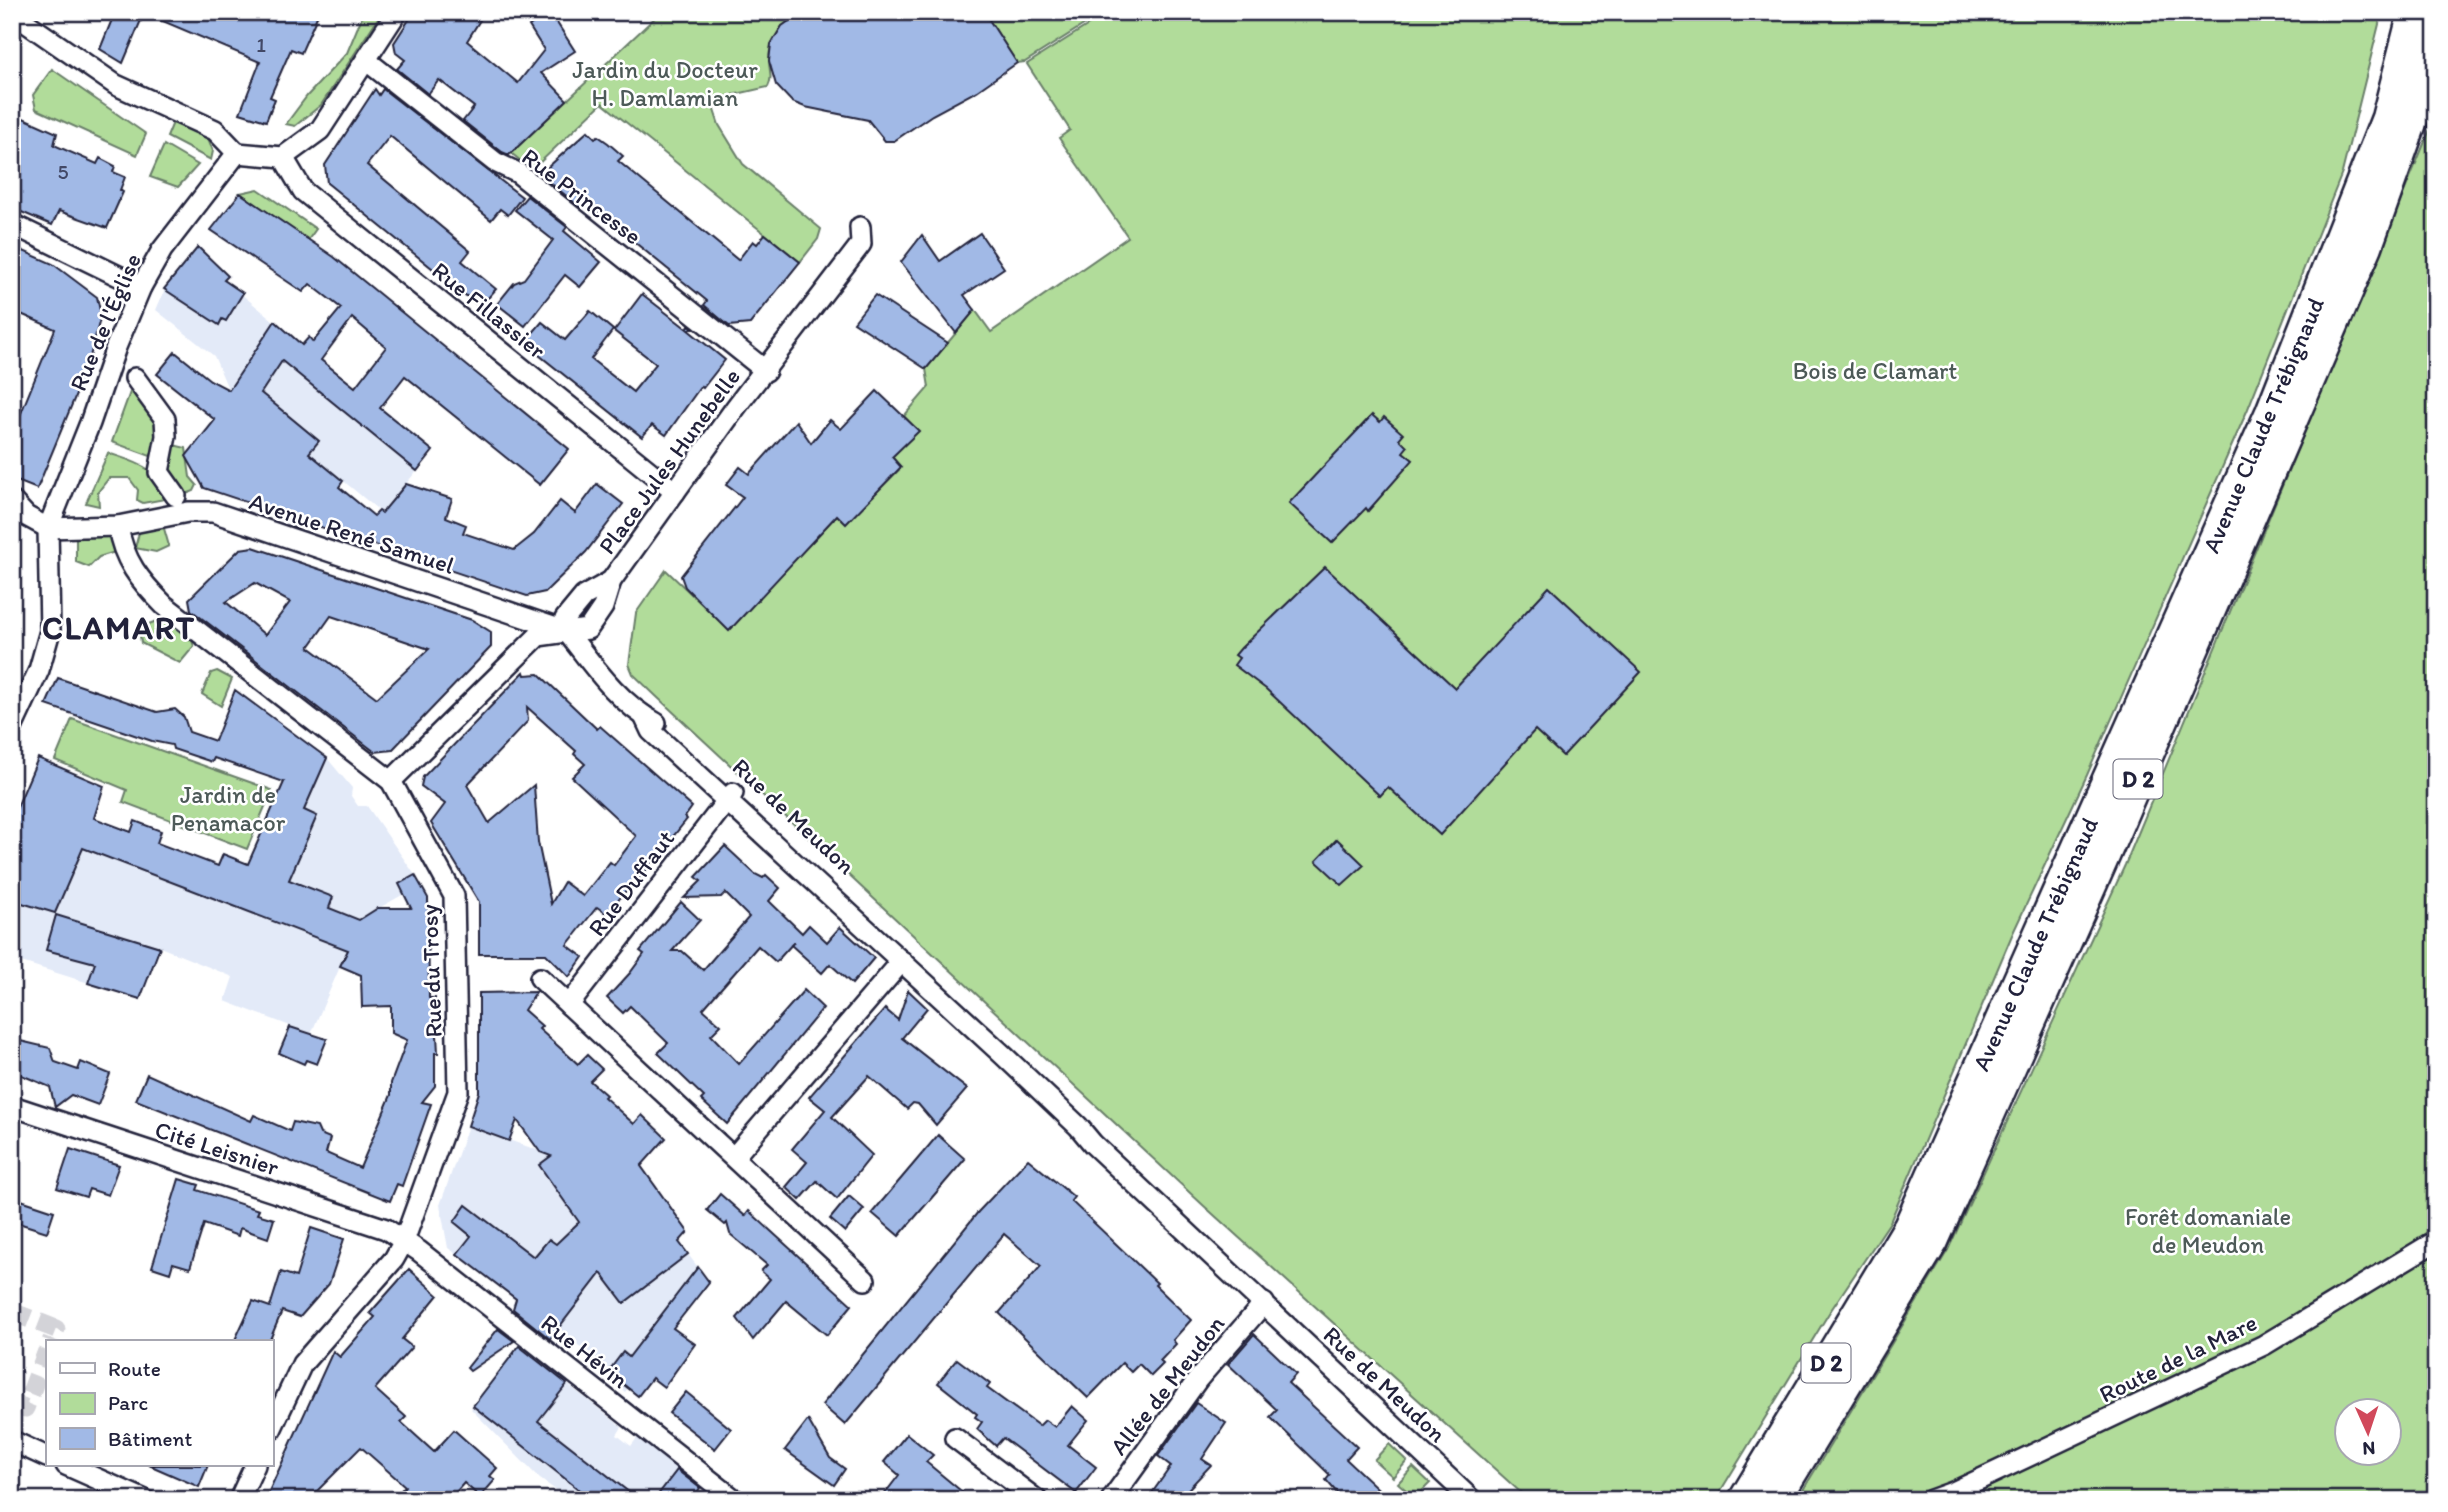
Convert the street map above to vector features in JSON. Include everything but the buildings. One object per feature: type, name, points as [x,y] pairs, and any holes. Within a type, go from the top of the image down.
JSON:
[{"type":"main road","name":"Avenue Claude Trébignaud","points":[[1744,1500],[1909,1227],[2281,388],[2386,118],[2414,12]]},
{"type":"main road","name":"Avenue Claude Trébignaud","points":[[1775,1500],[1933,1241],[2116,829],[2367,246],[2416,109],[2436,28]]},
{"type":"street","points":[[12,12],[116,85],[215,130],[237,153],[283,157],[320,130],[397,12]]},
{"type":"street","name":"Rue Princesse","points":[[367,61],[495,162],[518,173],[766,371]]},
{"type":"street","name":"Rue de l'Église","points":[[48,528],[141,287],[162,250],[217,175],[237,153]]},
{"type":"street","name":"Rue Fillassier","points":[[283,157],[303,191],[675,492]]},
{"type":"street","points":[[12,224],[141,287]]},
{"type":"street","name":"Place Jules Hunebelle","points":[[567,632],[565,619],[584,596],[611,581],[861,244],[860,227]]},
{"type":"street","points":[[135,378],[165,419],[166,436],[159,472],[176,496]]},
{"type":"street","points":[[12,501],[19,516],[48,528],[118,526]]},
{"type":"street","name":"Avenue René Samuel","points":[[118,526],[188,512],[213,512],[567,632]]},
{"type":"street","name":"Rue du Trosy","points":[[118,526],[126,559],[140,581],[164,605],[385,776],[444,873],[456,908],[458,1092],[404,1241],[394,1259],[302,1364],[273,1426]]},
{"type":"street","points":[[12,728],[39,670],[50,631],[48,528]]},
{"type":"street","points":[[385,776],[538,636],[567,632]]},
{"type":"street","name":"Rue de Meudon","points":[[567,632],[602,678],[644,716],[660,724],[730,796],[891,941],[902,961],[1472,1500]]},
{"type":"street","name":"Rue Duffaut","points":[[569,1005],[730,796]]},
{"type":"street","points":[[734,1157],[902,961]]},
{"type":"street","points":[[540,978],[865,1280]]},
{"type":"street","name":"Cité Leisnier","points":[[12,1106],[386,1229],[404,1241]]},
{"type":"street","name":"Rue Hévin","points":[[404,1241],[735,1500]]},
{"type":"street","name":"Route de la Mare","points":[[1931,1500],[1953,1493],[2264,1345],[2436,1241]]},
{"type":"street","name":"Allée de Meudon","points":[[1111,1500],[1198,1379],[1264,1303]]},
{"type":"street","points":[[955,1438],[1037,1500]]},
{"type":"street","points":[[12,1441],[46,1457]]},
{"type":"street","points":[[68,1466],[145,1500]]},
{"type":"street","points":[[239,1500],[255,1466]]},
{"type":"shaded area","points":[[229,284],[433,451],[382,513],[254,407],[229,391],[214,356],[156,310],[165,289],[204,314]]},
{"type":"shaded area","points":[[327,758],[352,788],[351,796],[358,806],[367,806],[415,875],[404,894],[361,918],[311,1034],[225,1001],[233,977],[160,947],[140,999],[12,959],[12,900],[55,913],[94,818],[130,832],[135,821],[161,831],[158,843],[218,866],[223,854],[248,864],[282,787],[309,800]]},
{"type":"shaded area","points":[[572,1101],[709,1282],[625,1392],[605,1376],[594,1356],[557,1331],[553,1336],[512,1305],[554,1248],[534,1258],[457,1254],[448,1248],[440,1205],[468,1126],[540,1151],[554,1115]]},
{"type":"shaded area","points":[[519,1346],[622,1427],[617,1435],[631,1446],[637,1438],[701,1487],[692,1500],[570,1500],[540,1479],[471,1409]]},
{"type":"green space","points":[[364,12],[382,12],[321,105],[295,126],[286,124],[307,96],[347,53]]},
{"type":"green space","name":"Jardin du Docteur H. Damlamian","points":[[661,12],[802,12],[783,26],[774,38],[769,60],[771,77],[768,87],[728,96],[713,107],[719,125],[743,164],[821,229],[818,239],[800,262],[602,103],[532,170],[511,153]]},
{"type":"green space","points":[[984,12],[1104,12],[1025,62],[1017,63]]},
{"type":"green space","name":"Bois de Clamart","points":[[1109,12],[2382,12],[2342,173],[2247,411],[2087,775],[2012,935],[1890,1222],[1829,1313],[1715,1500],[1529,1500],[1203,1205],[633,674],[629,664],[636,613],[666,570],[729,630],[837,515],[846,523],[901,468],[892,457],[918,431],[904,416],[929,387],[926,369],[975,310],[991,332],[1128,237],[1059,138],[1070,130],[1027,64]]},
{"type":"green space","points":[[52,69],[146,134],[137,155],[36,109],[33,95]]},
{"type":"green space","name":"Forêt domaniale de Meudon","points":[[2436,115],[2436,1500],[1797,1500],[1948,1250],[2125,865]]},
{"type":"green space","points":[[174,120],[208,138],[213,151],[211,160],[167,137]]},
{"type":"green space","points":[[164,145],[198,165],[178,187],[150,177]]},
{"type":"green space","points":[[258,189],[316,229],[308,240],[240,193]]},
{"type":"green space","points":[[133,384],[159,421],[153,457],[112,442]]},
{"type":"green space","points":[[169,444],[186,448],[190,477],[197,485],[194,491],[186,494],[169,477]]},
{"type":"green space","points":[[108,453],[145,467],[158,480],[165,499],[143,503],[137,500],[138,490],[129,478],[109,478],[98,492],[99,506],[86,503]]},
{"type":"green space","points":[[163,525],[169,546],[156,552],[135,548],[140,529]]},
{"type":"green space","points":[[80,534],[110,534],[115,552],[99,557],[89,567],[76,562],[76,537]]},
{"type":"green space","points":[[164,618],[190,636],[194,646],[180,663],[141,643],[139,628]]},
{"type":"green space","points":[[217,671],[232,679],[221,706],[202,694],[211,673]]},
{"type":"green space","name":"Jardin de Penamacor","points":[[72,719],[272,790],[247,849],[123,802],[127,790],[55,760]]},
{"type":"green space","points":[[1389,1444],[1407,1461],[1393,1477],[1374,1460]]},
{"type":"green space","points":[[1413,1467],[1430,1483],[1415,1498],[1398,1483]]},
{"type":"tunnel","points":[[12,1312],[56,1329],[52,1340]]},
{"type":"tunnel","points":[[12,1403],[25,1408],[46,1354]]},
{"type":"district","name":"CLAMART","points":[[119,628]]}]
